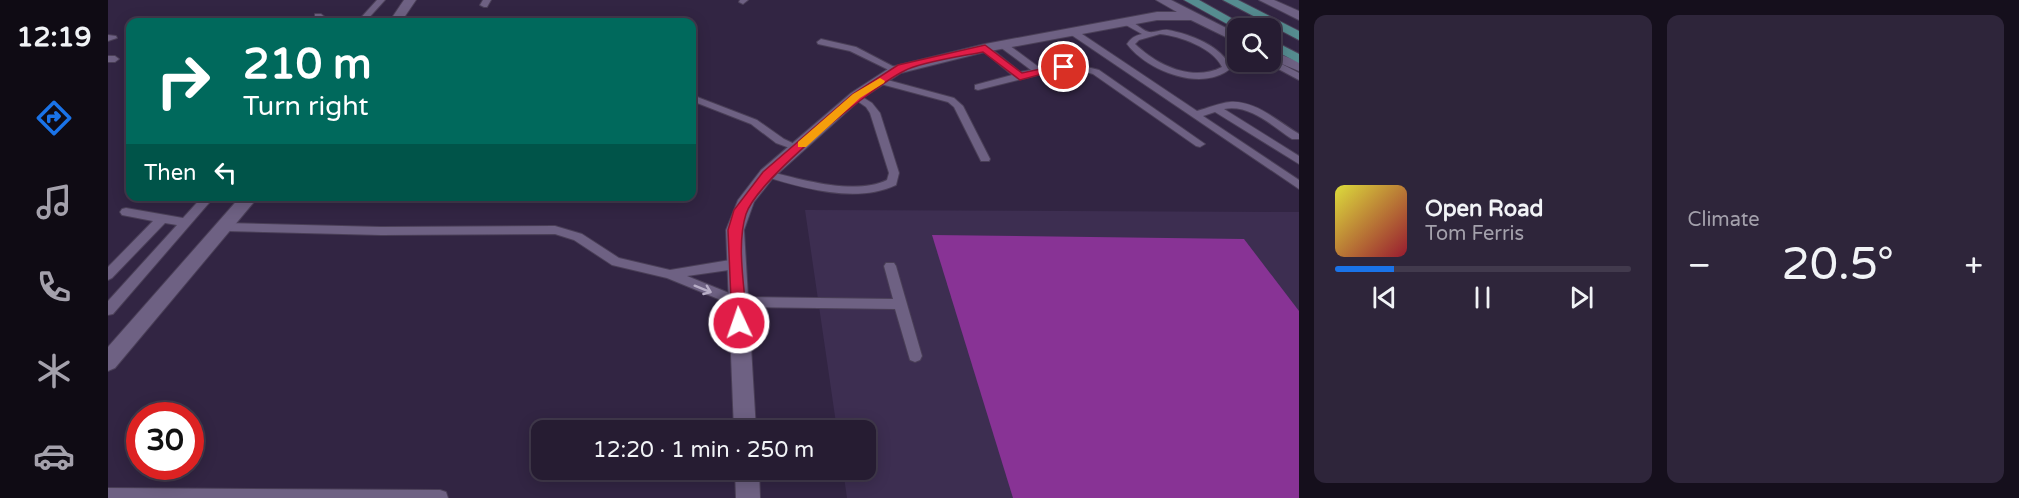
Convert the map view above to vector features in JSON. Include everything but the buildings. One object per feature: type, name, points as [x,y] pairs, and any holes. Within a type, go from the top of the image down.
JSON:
[{"type":"main road","points":[[1190,0],[1227,20]]},
{"type":"main road","points":[[1228,0],[1299,36]]},
{"type":"main road","points":[[1245,0],[1284,28]]},
{"type":"main road","points":[[1281,49],[1299,59]]},
{"type":"street","points":[[398,18],[410,0]]},
{"type":"street","points":[[1162,0],[1227,34]]},
{"type":"street","points":[[1266,0],[1299,16]]},
{"type":"street","points":[[744,420],[735,230],[746,200],[767,174],[856,96],[896,70],[985,48],[1164,15],[1192,16]]},
{"type":"street","points":[[1281,59],[1299,67]]},
{"type":"street","points":[[108,362],[247,201]]},
{"type":"street","points":[[747,480],[748,498]]},
{"type":"lane","points":[[365,18],[381,0]]},
{"type":"lane","points":[[1127,22],[1149,35],[1165,32],[1182,35],[1224,60],[1227,68],[1194,77],[1174,74],[1132,46],[1133,40],[1149,35]]},
{"type":"lane","points":[[1073,32],[1299,185]]},
{"type":"lane","points":[[821,42],[853,49],[896,70]]},
{"type":"lane","points":[[1003,45],[1040,72]]},
{"type":"lane","points":[[985,48],[1020,77]]},
{"type":"lane","points":[[978,87],[1069,66],[1090,69],[1200,144]]},
{"type":"lane","points":[[1281,67],[1299,76]]},
{"type":"lane","points":[[880,81],[951,100],[958,106],[984,159]]},
{"type":"lane","points":[[767,174],[796,182],[852,189],[881,188],[892,182],[894,173],[875,113],[869,105],[856,96]]},
{"type":"lane","points":[[696,100],[754,122],[780,141],[798,148]]},
{"type":"lane","points":[[1195,115],[1233,105],[1243,107],[1297,136]]},
{"type":"lane","points":[[1217,109],[1299,161]]},
{"type":"lane","points":[[1273,143],[1297,136]]},
{"type":"lane","points":[[108,310],[206,201]]},
{"type":"lane","points":[[126,212],[186,223]]},
{"type":"lane","points":[[108,275],[162,219]]},
{"type":"lane","points":[[225,227],[402,231],[555,230],[578,237],[616,262],[669,274],[738,302],[901,304]]},
{"type":"lane","points":[[669,274],[736,264]]},
{"type":"lane","points":[[890,266],[915,356]]},
{"type":"lane","points":[[114,496],[440,498]]},
{"type":"shaded area","points":[[805,210],[1299,212],[1299,498],[847,498],[844,480],[876,480],[876,420],[836,420]]},
{"type":"slow traffic","points":[[802,144],[856,96],[880,81]]},
{"type":"route","points":[[739,323],[735,230],[746,200],[767,174],[856,96],[902,68],[985,48],[1020,77],[1064,67]]}]
